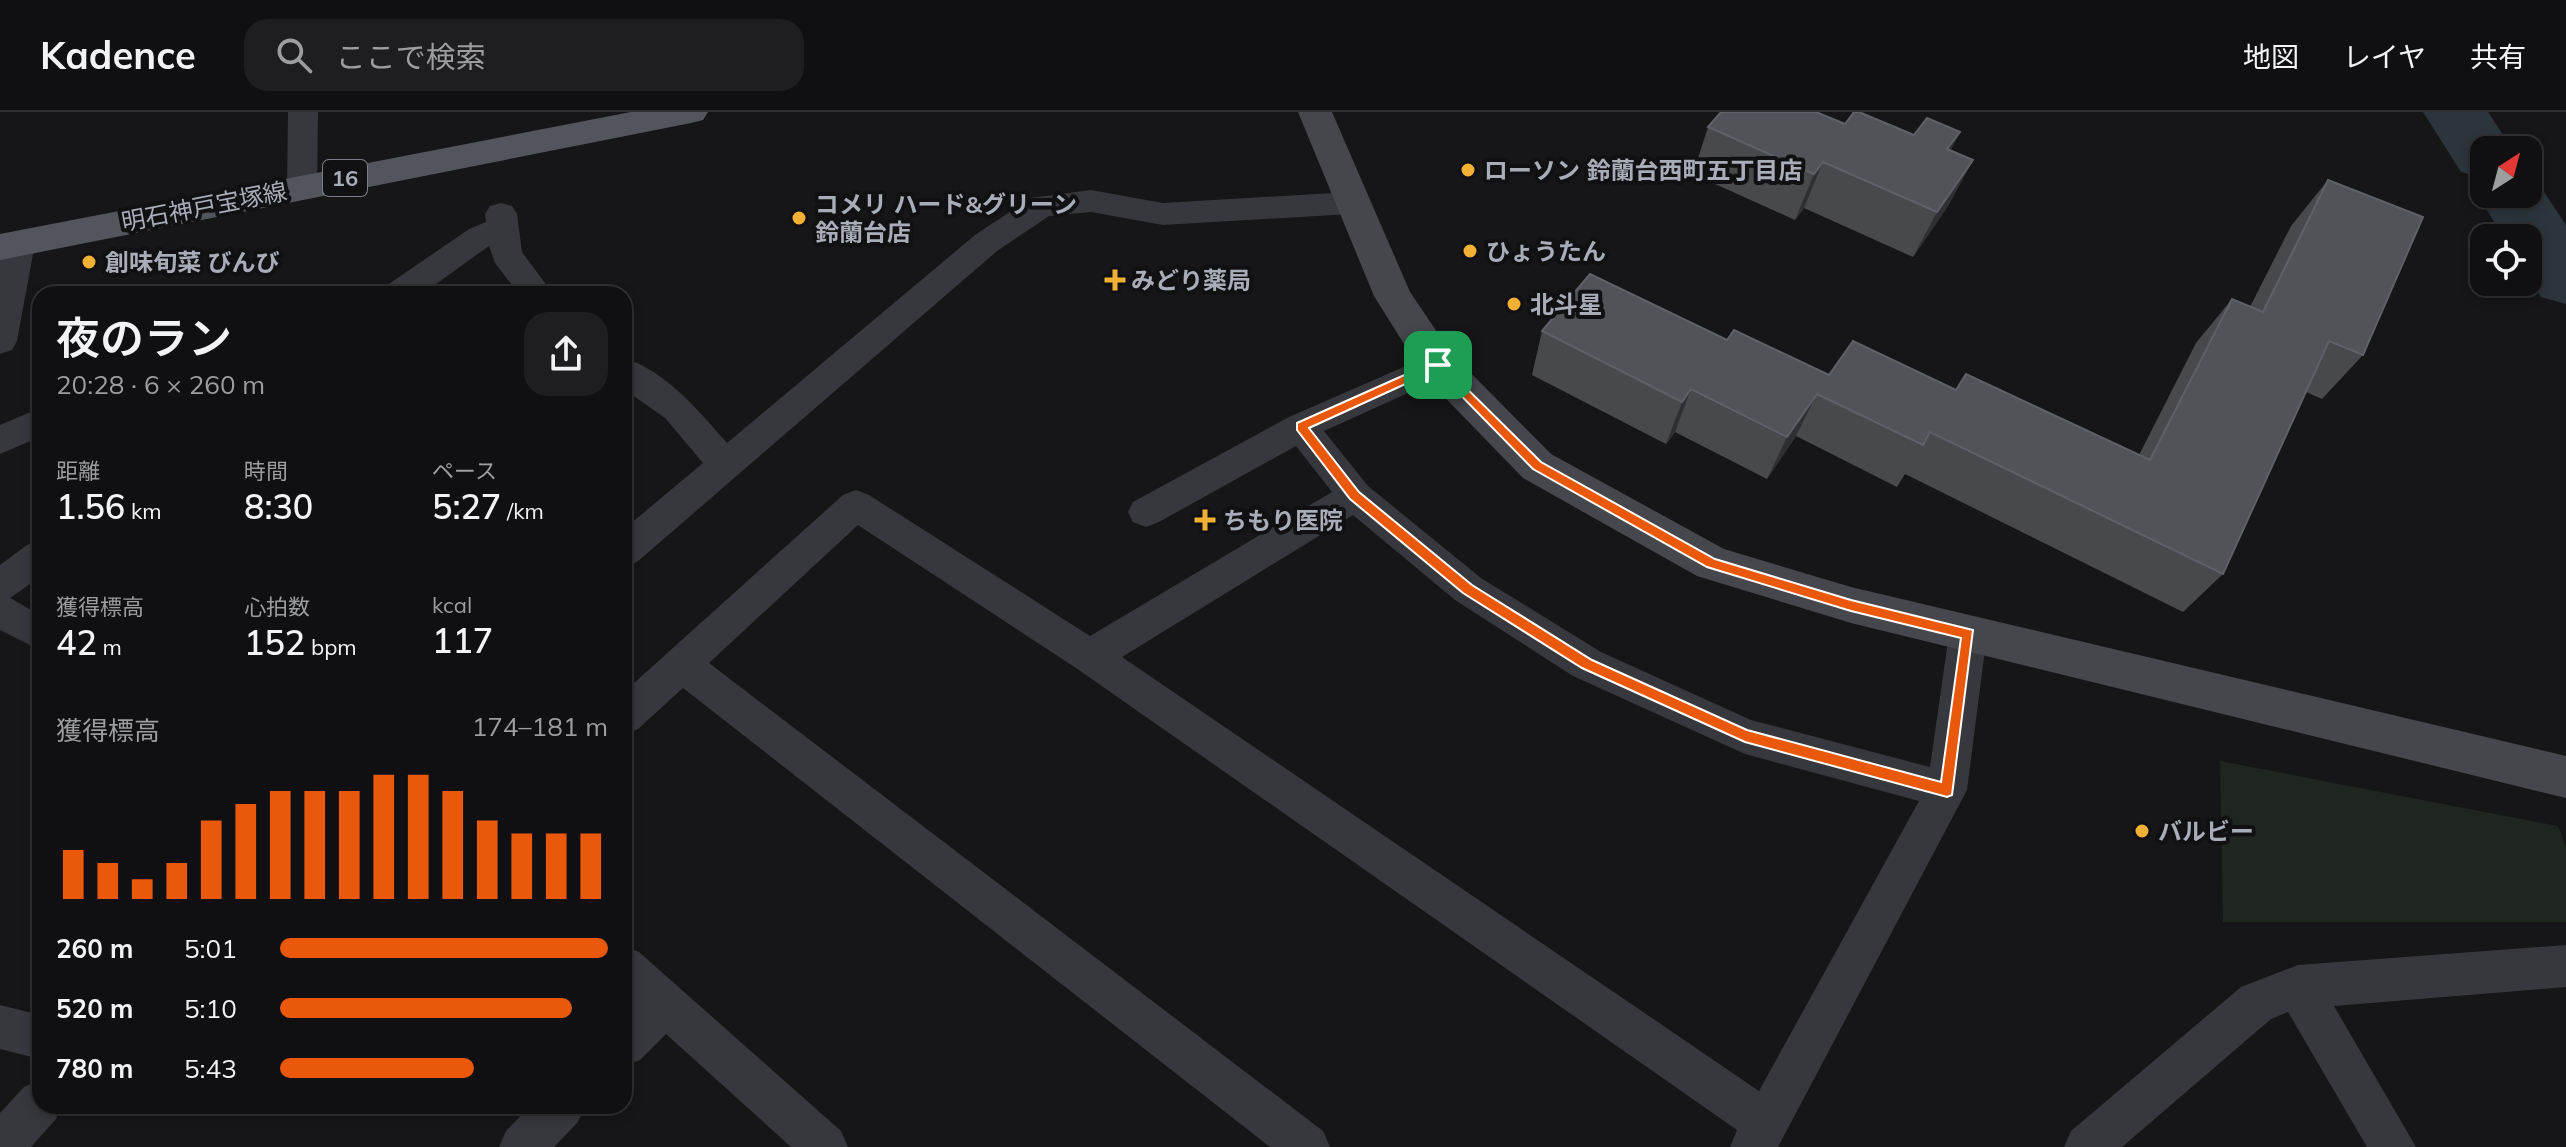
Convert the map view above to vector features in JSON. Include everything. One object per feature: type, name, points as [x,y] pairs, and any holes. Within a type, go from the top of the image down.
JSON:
[{"type":"main road","name":"明石神戸宝塚線","points":[[10,245],[691,112]]},
{"type":"street","points":[[302,187],[303,112]]},
{"type":"street","points":[[1315,112],[1393,296],[1438,365],[1537,466],[1712,563],[1851,605],[2566,777]]},
{"type":"street","points":[[632,544],[986,243],[1042,206],[1091,201],[1163,214],[1351,203]]},
{"type":"street","points":[[410,286],[501,221],[506,255],[531,286]]},
{"type":"street","points":[[0,341],[10,245]]},
{"type":"street","points":[[1146,512],[1301,427],[1438,365]]},
{"type":"street","points":[[632,377],[677,409],[726,465]]},
{"type":"street","points":[[0,440],[32,426]]},
{"type":"street","points":[[1301,427],[1355,496],[1468,589],[1587,664],[1745,736],[1947,790]]},
{"type":"street","points":[[1090,656],[1355,496]]},
{"type":"street","points":[[632,710],[856,505],[1090,656],[1760,1135],[1947,790],[1968,634]]},
{"type":"street","points":[[0,586],[32,562]]},
{"type":"street","points":[[0,611],[32,629]]},
{"type":"street","points":[[681,664],[1307,1147]]},
{"type":"street","points":[[2087,1147],[2257,1002],[2298,987],[2566,966]]},
{"type":"street","points":[[632,975],[825,1147]]},
{"type":"street","points":[[2298,987],[2393,1147]]},
{"type":"street","points":[[632,1036],[663,1005]]},
{"type":"street","points":[[0,1027],[32,1035]]},
{"type":"street","points":[[0,1147],[32,1112]]},
{"type":"street","points":[[522,1147],[554,1114]]},
{"type":"shaded area","points":[[2220,761],[2558,826],[2566,847],[2566,922],[2223,922]]},
{"type":"building","points":[[1721,112],[1816,112],[1845,124],[1854,112],[1859,112],[1914,135],[1927,118],[1960,132],[1947,149],[1973,160],[1937,212],[1823,162],[1814,174],[1708,127]]},
{"type":"building","points":[[2328,180],[2423,217],[2363,355],[2329,341],[2223,574],[1930,432],[1923,445],[1817,394],[1787,437],[1691,389],[1682,402],[1542,331],[1590,274],[1727,340],[1734,330],[1829,375],[1853,341],[1956,390],[1966,374],[2150,460],[2232,299],[2263,312]]},
{"type":"waterway","points":[[2455,112],[2471,136]]},
{"type":"waterway","points":[[2519,208],[2566,279]]},
{"type":"place","name":"ローソン 鈴蘭台西町五丁目店","points":[[1468,170]]},
{"type":"place","name":"コメリ ハード&グリーン 鈴蘭台店","points":[[799,218]]},
{"type":"place","name":"ひょうたん","points":[[1470,251]]},
{"type":"place","name":"創味旬菜 びんび","points":[[89,262]]},
{"type":"place","name":"みどり薬局","points":[[1115,280]]},
{"type":"place","name":"北斗星","points":[[1514,304]]},
{"type":"place","name":"ちもり医院","points":[[1205,520]]},
{"type":"place","name":"バルビー","points":[[2142,831]]},
{"type":"route","points":[[1438,365],[1537,466],[1712,563],[1851,605],[1968,634],[1947,790],[1745,736],[1587,664],[1468,589],[1355,496],[1301,427],[1438,365]]}]
